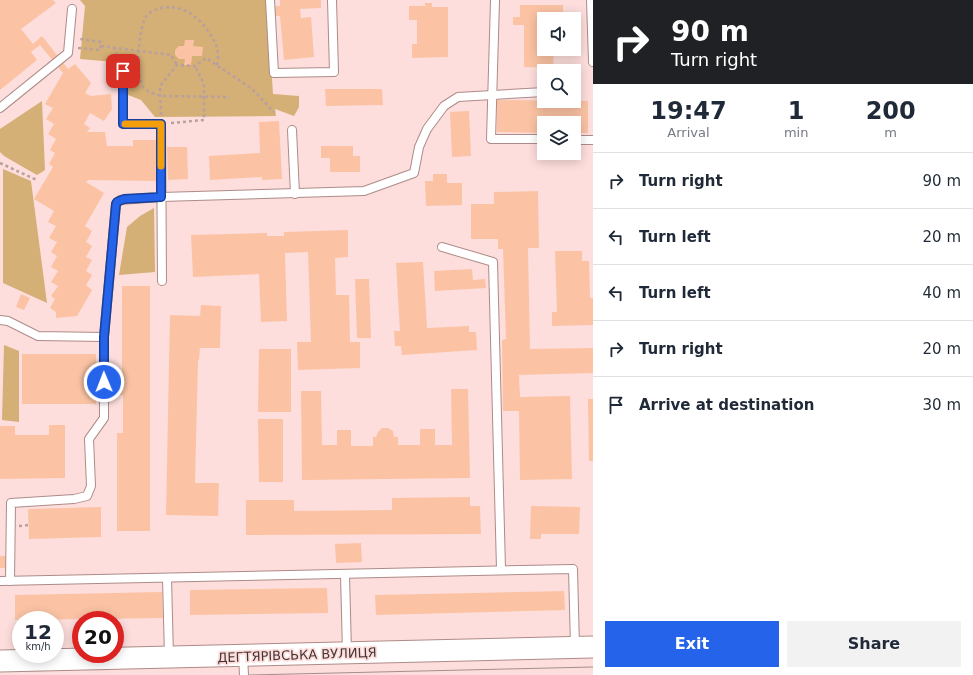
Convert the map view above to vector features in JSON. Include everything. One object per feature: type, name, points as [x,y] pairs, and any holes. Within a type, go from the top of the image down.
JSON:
[{"type":"main road","name":"ДЕГТЯРІВСЬКА ВУЛИЦЯ","points":[[0,661],[169,658],[243,665],[347,653],[584,647]]},
{"type":"lane","points":[[270,0],[274,73],[334,72],[332,0]]},
{"type":"lane","points":[[495,0],[491,139],[537,139]]},
{"type":"lane","points":[[591,0],[593,62]]},
{"type":"lane","points":[[0,108],[68,53],[72,9]]},
{"type":"lane","points":[[123,71],[123,124],[161,124],[162,280]]},
{"type":"lane","points":[[104,382],[104,337],[117,202],[124,199],[161,197],[295,194],[364,191],[374,189],[414,173],[419,147],[427,129],[444,106],[458,97],[537,92]]},
{"type":"lane","points":[[292,130],[295,194]]},
{"type":"lane","points":[[581,140],[593,140]]},
{"type":"lane","points":[[442,247],[493,262],[501,569]]},
{"type":"lane","points":[[0,320],[8,322],[38,336],[104,337]]},
{"type":"lane","points":[[10,581],[11,503],[74,499],[86,496],[91,486],[89,439],[104,418],[104,395]]},
{"type":"lane","points":[[0,581],[346,575],[501,569],[573,569],[584,647]]},
{"type":"lane","points":[[346,575],[347,653]]},
{"type":"lane","points":[[167,578],[169,658]]},
{"type":"path","points":[[217,65],[220,54],[211,35],[199,18],[183,7],[164,5],[148,14],[140,32],[138,68],[144,87],[153,94],[160,96],[230,98]]},
{"type":"path","points":[[69,38],[100,42],[101,46]]},
{"type":"path","points":[[68,47],[100,50],[101,46]]},
{"type":"path","points":[[101,46],[170,55],[177,64],[195,66],[206,58],[251,88],[274,112]]},
{"type":"path","points":[[114,47],[123,71]]},
{"type":"path","points":[[177,64],[160,86],[161,124],[204,120],[204,84],[195,66]]},
{"type":"path","points":[[0,163],[37,180]]},
{"type":"shaded area","points":[[80,0],[267,0],[273,94],[299,96],[299,107],[294,116],[275,109],[276,116],[155,117],[141,100],[128,95],[126,63],[80,59],[85,6]]},
{"type":"shaded area","points":[[42,101],[45,170],[37,175],[4,156],[0,152],[0,129]]},
{"type":"shaded area","points":[[3,169],[31,181],[47,303],[3,283]]},
{"type":"shaded area","points":[[154,208],[155,272],[119,275],[127,227],[140,216]]},
{"type":"shaded area","points":[[4,345],[19,351],[19,422],[2,420]]},
{"type":"building","points":[[0,0],[53,0],[56,3],[21,29],[33,44],[42,36],[68,69],[75,64],[91,83],[85,93],[91,96],[111,94],[112,109],[104,121],[90,113],[84,124],[90,128],[87,132],[105,132],[107,146],[133,146],[133,140],[156,140],[156,181],[88,180],[86,182],[104,193],[85,226],[92,231],[86,242],[92,246],[86,257],[92,260],[86,271],[92,275],[86,285],[92,290],[77,316],[56,318],[56,312],[50,308],[55,299],[51,296],[58,286],[51,282],[58,271],[51,267],[57,256],[51,252],[57,242],[49,238],[56,226],[48,222],[54,211],[34,199],[53,167],[49,164],[55,153],[50,150],[56,139],[48,134],[54,124],[46,119],[53,108],[45,104],[63,73],[40,45],[31,52],[37,60],[0,90]]},
{"type":"building","points":[[280,0],[321,0],[321,8],[300,9],[301,18],[311,17],[314,57],[284,60],[280,16],[273,16],[272,6],[280,6]]},
{"type":"building","points":[[425,3],[432,3],[432,7],[448,7],[448,57],[412,58],[412,44],[417,44],[417,20],[409,20],[409,6],[425,6]]},
{"type":"building","points":[[520,5],[563,5],[563,12],[537,12],[537,56],[554,56],[553,64],[537,64],[537,67],[524,67],[524,25],[513,25],[513,17],[520,17]]},
{"type":"building","points":[[185,40],[194,40],[193,46],[203,47],[202,56],[192,56],[191,65],[184,65],[185,59],[179,59],[175,55],[175,50],[179,46],[184,46]]},
{"type":"building","points":[[325,89],[382,89],[383,105],[326,106]]},
{"type":"building","points":[[497,100],[537,100],[537,108],[581,108],[581,101],[588,101],[588,133],[581,133],[581,116],[537,116],[537,133],[497,132]]},
{"type":"building","points":[[469,111],[471,156],[452,157],[450,112]]},
{"type":"building","points":[[279,121],[282,179],[262,180],[262,177],[210,180],[209,156],[260,153],[259,122]]},
{"type":"building","points":[[321,146],[353,146],[353,156],[360,156],[360,172],[330,172],[330,158],[321,158]]},
{"type":"building","points":[[167,147],[187,147],[188,179],[168,180]]},
{"type":"building","points":[[433,174],[447,174],[447,183],[462,183],[462,205],[426,206],[425,181],[433,181]]},
{"type":"building","points":[[538,191],[539,248],[528,248],[530,349],[593,348],[593,373],[519,375],[520,397],[570,396],[572,479],[520,480],[519,411],[503,411],[502,340],[506,339],[503,249],[498,249],[498,239],[471,239],[471,204],[494,204],[494,192]]},
{"type":"building","points":[[348,230],[348,257],[335,258],[336,295],[349,295],[350,342],[360,342],[360,368],[298,370],[297,342],[311,342],[308,252],[285,253],[287,321],[261,322],[259,274],[193,277],[191,235],[267,233],[267,236],[284,236],[284,232]]},
{"type":"building","points":[[555,251],[582,251],[582,261],[589,261],[590,298],[593,298],[593,325],[552,326],[552,312],[557,312]]},
{"type":"building","points":[[423,262],[427,328],[469,326],[469,332],[476,332],[477,350],[402,355],[401,346],[395,346],[394,331],[400,331],[396,263]]},
{"type":"building","points":[[472,269],[473,280],[485,279],[486,288],[435,291],[434,271]]},
{"type":"building","points":[[355,279],[369,279],[371,338],[357,338]]},
{"type":"building","points":[[122,286],[150,286],[150,531],[117,531],[117,433],[123,433],[123,395],[96,395],[96,404],[22,404],[22,354],[96,354],[96,382],[122,382]]},
{"type":"building","points":[[21,294],[30,298],[24,310],[16,307]]},
{"type":"building","points":[[201,305],[221,306],[220,348],[200,348],[198,360],[195,483],[219,483],[218,516],[166,515],[170,315],[200,316]]},
{"type":"building","points":[[259,349],[291,349],[291,412],[258,412]]},
{"type":"building","points":[[451,389],[468,389],[470,478],[302,480],[301,391],[321,391],[322,445],[337,445],[337,430],[351,430],[351,446],[373,446],[373,437],[376,437],[382,428],[388,428],[393,431],[394,437],[398,437],[398,445],[420,445],[420,429],[435,429],[435,445],[452,445]]},
{"type":"building","points":[[588,399],[593,399],[593,461],[589,461]]},
{"type":"building","points":[[258,419],[283,419],[283,482],[259,482]]},
{"type":"building","points":[[49,425],[65,425],[65,478],[0,479],[0,426],[15,426],[15,435],[49,435]]},
{"type":"building","points":[[470,497],[470,506],[480,506],[481,534],[246,535],[246,500],[294,500],[294,511],[392,510],[392,498]]},
{"type":"building","points":[[531,506],[580,507],[579,534],[541,534],[541,539],[530,539]]},
{"type":"building","points":[[101,507],[101,537],[29,539],[28,509]]},
{"type":"building","points":[[361,543],[362,562],[336,563],[335,544]]},
{"type":"building","points":[[0,556],[8,556],[8,568],[0,568]]},
{"type":"building","points":[[327,588],[328,613],[190,615],[190,590]]},
{"type":"building","points":[[564,591],[565,610],[376,615],[375,595]]},
{"type":"building","points":[[162,592],[163,618],[124,619],[124,611],[72,611],[72,619],[64,619],[64,611],[15,611],[15,595]]},
{"type":"tram line","points":[[249,675],[593,667]]},
{"type":"slow traffic","points":[[125,124],[161,124],[161,166]]},
{"type":"route","points":[[104,382],[104,337],[116,204],[120,200],[124,199],[161,197],[161,124],[123,124],[123,71]]}]
